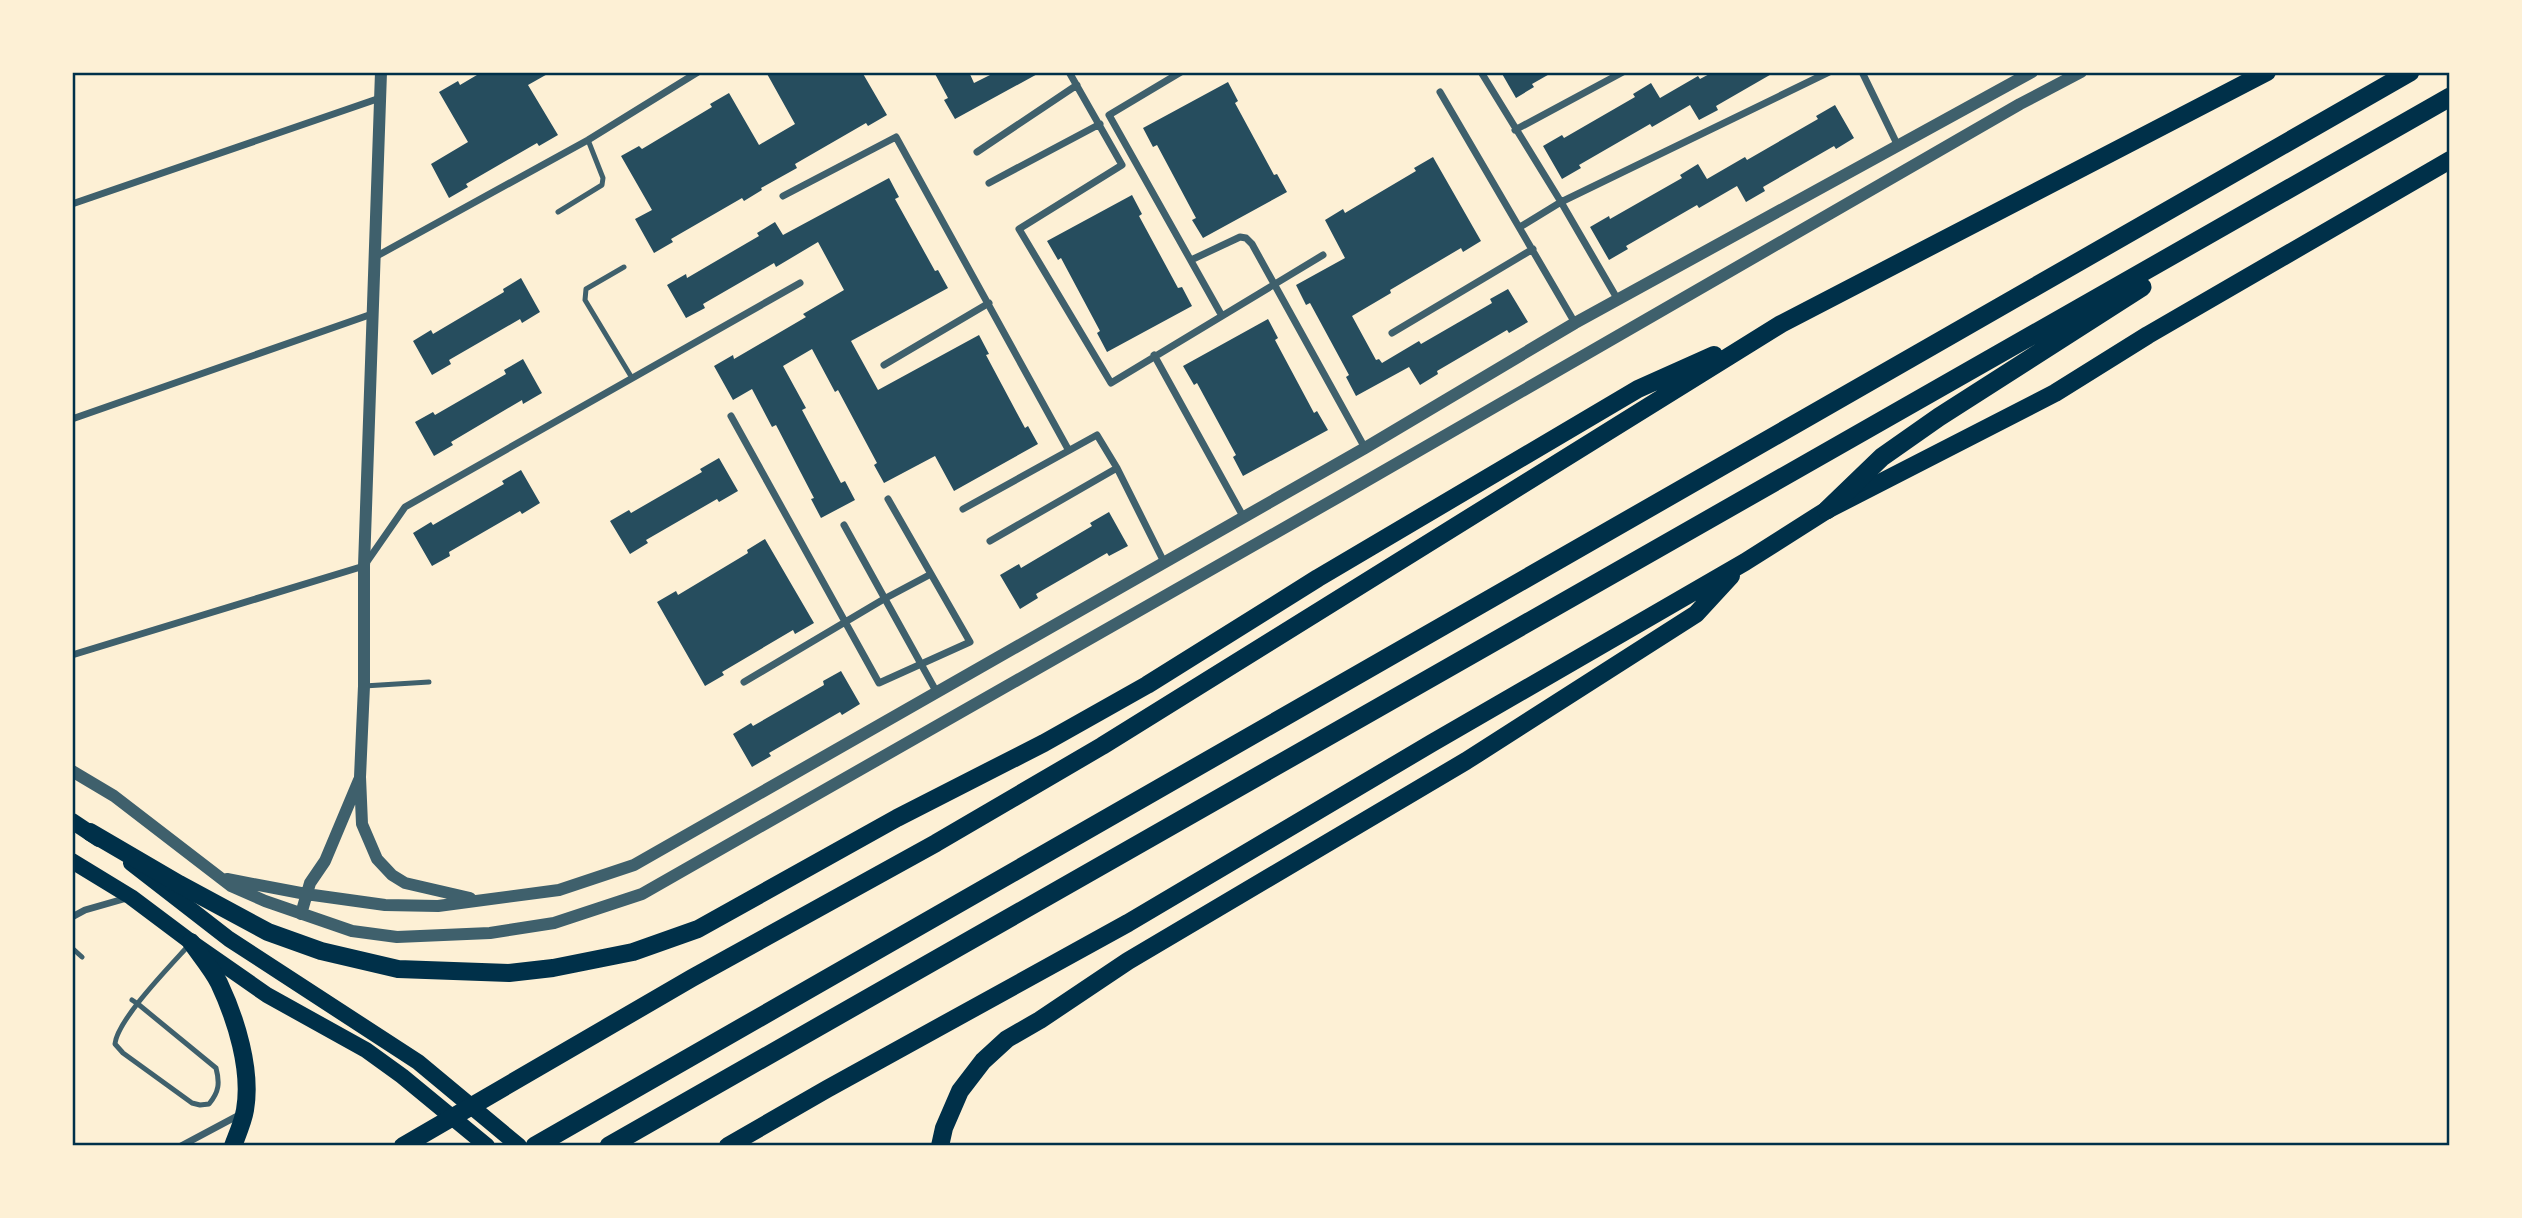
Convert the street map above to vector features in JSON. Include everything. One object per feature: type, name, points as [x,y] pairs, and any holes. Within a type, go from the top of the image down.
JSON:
[{"type":"highway","points":[[90,832],[268,932],[321,951],[398,970],[509,972],[553,968],[633,952],[698,929],[897,818],[1044,743],[1147,685],[1318,578],[1638,389],[1781,324],[2267,72]]},
{"type":"highway","points":[[535,1146],[2410,72]]},
{"type":"highway","points":[[609,1146],[2450,97]]},
{"type":"highway","points":[[728,1146],[1128,923],[1745,562],[1827,510],[2055,393],[2148,335],[2450,160]]},
{"type":"highway","points":[[1827,510],[1882,457],[1940,417],[2323,170]]},
{"type":"highway","points":[[404,1146],[692,978],[936,843],[1102,746],[1781,324]]},
{"type":"highway","points":[[940,1146],[944,1128],[960,1091],[984,1061],[1007,1039],[1171,935],[1466,761],[1696,614],[1745,562]]},
{"type":"highway","points":[[191,942],[218,981],[234,1023],[244,1064],[247,1091],[245,1112],[233,1146]]},
{"type":"main road","points":[[72,821],[229,939],[418,1062],[519,1146]]},
{"type":"main road","points":[[72,860],[131,897],[267,995],[366,1050],[487,1146]]},
{"type":"street","points":[[381,72],[364,566],[364,686],[360,776],[362,824],[377,859],[392,875],[405,883],[484,901]]},
{"type":"street","points":[[375,257],[588,140],[698,72]]},
{"type":"street","points":[[1069,72],[1122,165],[1019,229],[1111,383],[1323,255]]},
{"type":"street","points":[[1181,72],[1110,115],[1222,316]]},
{"type":"street","points":[[1481,72],[1618,300]]},
{"type":"street","points":[[1515,130],[1623,72]]},
{"type":"street","points":[[1520,227],[1561,202],[1829,72]]},
{"type":"street","points":[[1862,72],[1898,146]]},
{"type":"street","points":[[219,877],[306,894],[386,905],[438,906],[559,890],[634,865],[1365,449],[1575,323],[2032,72]]},
{"type":"street","points":[[72,771],[114,796],[245,894],[352,931],[397,937],[489,933],[554,923],[642,894],[2008,111],[2081,72]]},
{"type":"street","points":[[977,152],[1077,85]]},
{"type":"street","points":[[1440,92],[1575,323]]},
{"type":"street","points":[[72,204],[380,98]]},
{"type":"street","points":[[989,183],[1100,124]]},
{"type":"street","points":[[783,196],[895,137],[1068,449]]},
{"type":"street","points":[[1191,260],[1240,237],[1252,244],[1365,449]]},
{"type":"street","points":[[1392,334],[1533,249]]},
{"type":"street","points":[[72,655],[364,566],[405,507],[800,283]]},
{"type":"street","points":[[884,365],[989,303]]},
{"type":"street","points":[[72,419],[372,314]]},
{"type":"street","points":[[1154,355],[1244,517]]},
{"type":"street","points":[[731,416],[879,683],[970,642],[888,499]]},
{"type":"street","points":[[963,509],[1097,435],[1117,468],[1164,562]]},
{"type":"street","points":[[990,541],[1117,468]]},
{"type":"street","points":[[844,525],[936,691]]},
{"type":"street","points":[[744,682],[931,574]]},
{"type":"street","points":[[301,914],[310,883],[325,861],[360,776]]},
{"type":"street","points":[[72,917],[85,910],[131,897]]},
{"type":"street","points":[[181,1146],[245,1112]]},
{"type":"lane","points":[[558,212],[602,186],[603,178],[588,140]]},
{"type":"lane","points":[[624,267],[583,293],[632,378]]},
{"type":"lane","points":[[364,686],[429,682]]},
{"type":"lane","points":[[135,1002],[216,1068],[220,1081],[216,1096],[209,1104],[192,1103],[123,1053],[115,1044],[119,1028],[135,1002],[191,942]]},
{"type":"lane","points":[[72,948],[82,957]]},
{"type":"building","points":[[482,72],[551,72],[528,85],[558,135],[539,146],[537,143],[466,184],[468,187],[449,198],[431,164],[468,142],[439,92],[458,81],[460,85]]},
{"type":"building","points":[[766,72],[862,72],[887,115],[868,126],[866,123],[795,164],[797,168],[744,201],[742,198],[671,239],[673,242],[654,253],[635,219],[652,210],[621,156],[639,146],[642,149],[712,107],[710,104],[729,93],[759,145],[795,124]]},
{"type":"building","points":[[934,72],[969,72],[974,83],[996,72],[1041,72],[955,119],[944,100],[948,98]]},
{"type":"building","points":[[1501,72],[1553,72],[1532,84],[1534,87],[1516,98]]},
{"type":"building","points":[[1713,72],[1775,72],[1716,106],[1718,110],[1699,120],[1690,105],[1652,127],[1650,124],[1579,165],[1581,168],[1562,179],[1543,146],[1562,135],[1564,138],[1635,97],[1633,94],[1651,83],[1660,98],[1698,76],[1700,79]]},
{"type":"building","points":[[1228,82],[1238,101],[1235,103],[1274,175],[1277,174],[1287,192],[1203,238],[1192,220],[1196,218],[1157,145],[1153,147],[1143,128]]},
{"type":"building","points":[[1835,105],[1854,138],[1836,149],[1834,146],[1763,187],[1765,191],[1746,202],[1737,186],[1699,208],[1697,205],[1626,246],[1628,249],[1609,260],[1590,227],[1609,216],[1610,219],[1682,178],[1680,175],[1698,164],[1707,179],[1745,157],[1747,160],[1818,119],[1816,116]]},
{"type":"building","points":[[1433,157],[1481,241],[1463,252],[1461,248],[1352,316],[1376,360],[1379,359],[1382,363],[1419,341],[1421,344],[1492,303],[1490,299],[1508,289],[1528,322],[1509,333],[1507,330],[1437,371],[1438,374],[1420,385],[1409,367],[1356,396],[1346,377],[1349,375],[1310,303],[1306,305],[1296,285],[1345,258],[1325,220],[1343,209],[1345,213],[1416,171],[1414,168]]},
{"type":"building","points":[[889,178],[899,197],[895,199],[935,271],[938,270],[948,288],[851,341],[878,390],[979,335],[989,354],[986,355],[1025,428],[1028,426],[1038,444],[954,491],[935,456],[884,483],[874,465],[877,463],[838,390],[835,392],[812,349],[783,366],[806,408],[802,410],[841,483],[845,481],[855,500],[821,518],[811,499],[814,498],[776,425],[772,427],[752,389],[733,400],[714,366],[733,355],[734,359],[806,317],[803,314],[844,290],[818,242],[776,267],[774,263],[703,304],[705,308],[686,318],[667,285],[686,274],[687,278],[759,236],[757,233],[775,222],[783,235]]},
{"type":"building","points":[[1132,195],[1142,214],[1139,216],[1178,288],[1182,287],[1192,306],[1107,352],[1097,333],[1100,331],[1061,258],[1058,260],[1047,241]]},
{"type":"building","points":[[521,278],[540,312],[522,323],[520,319],[449,360],[451,364],[432,375],[413,341],[431,330],[433,334],[504,292],[503,289]]},
{"type":"building","points":[[1268,319],[1278,338],[1275,340],[1314,413],[1317,411],[1328,430],[1243,476],[1233,457],[1236,455],[1197,383],[1194,385],[1183,366]]},
{"type":"building","points":[[523,359],[542,393],[523,404],[522,400],[451,442],[453,445],[434,456],[415,422],[433,412],[435,415],[506,374],[504,370]]},
{"type":"building","points":[[719,458],[738,491],[719,502],[717,499],[646,540],[648,543],[630,554],[610,521],[629,510],[631,513],[702,472],[700,469]]},
{"type":"building","points":[[521,470],[540,503],[522,514],[520,511],[449,552],[450,556],[432,566],[413,533],[431,522],[433,525],[504,484],[502,481]]},
{"type":"building","points":[[1109,512],[1128,546],[1109,556],[1107,553],[1036,594],[1038,598],[1020,609],[1000,575],[1019,564],[1021,568],[1092,526],[1090,523]]},
{"type":"building","points":[[765,539],[814,623],[795,634],[793,630],[722,672],[724,675],[705,686],[657,602],[676,591],[678,595],[748,553],[747,550]]},
{"type":"building","points":[[841,671],[860,704],[842,715],[840,712],[769,753],[771,756],[752,767],[733,734],[751,723],[753,726],[824,685],[823,681]]}]
